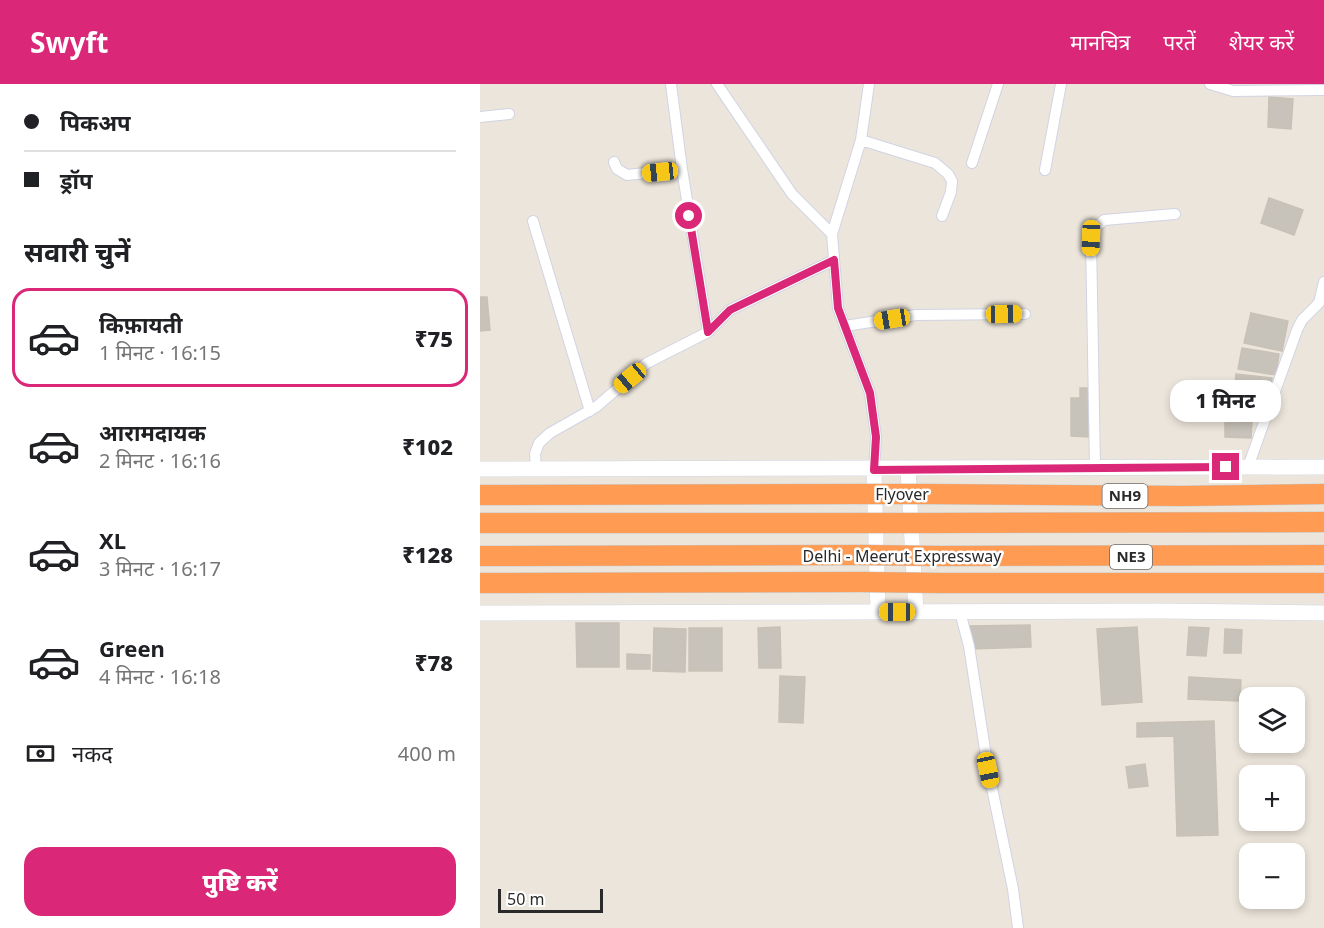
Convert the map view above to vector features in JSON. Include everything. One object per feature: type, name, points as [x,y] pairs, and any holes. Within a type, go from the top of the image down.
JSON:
[{"type":"highway","name":"Flyover","points":[[480,495],[1183,496],[1324,494]]},
{"type":"highway","name":"Delhi - Meerut Expressway","points":[[480,523],[1324,522]]},
{"type":"highway","name":"Delhi - Meerut Expressway","points":[[480,556],[1324,555]]},
{"type":"highway","points":[[480,583],[1324,583]]},
{"type":"street","points":[[671,84],[708,332]]},
{"type":"street","points":[[717,84],[792,194],[832,234]]},
{"type":"street","points":[[869,84],[861,140],[832,234],[838,308],[870,393],[876,437],[874,470],[878,612]]},
{"type":"street","points":[[972,163],[998,84]]},
{"type":"street","points":[[1045,170],[1061,84]]},
{"type":"street","points":[[1210,84],[1233,91],[1324,90]]},
{"type":"street","points":[[480,117],[509,114]]},
{"type":"street","points":[[861,140],[935,162],[948,174],[952,181],[951,192],[942,216]]},
{"type":"street","points":[[614,162],[617,169],[627,175],[682,169]]},
{"type":"street","points":[[1095,467],[1091,238],[1095,228],[1104,220],[1175,214]]},
{"type":"street","points":[[533,221],[590,411]]},
{"type":"street","points":[[536,469],[534,454],[539,443],[550,433],[590,411],[647,363],[708,332],[730,310],[834,260]]},
{"type":"street","points":[[1248,467],[1297,330],[1302,320],[1319,303],[1324,282]]},
{"type":"street","points":[[845,326],[916,315],[1026,314]]},
{"type":"street","points":[[480,469],[874,470],[1324,467]]},
{"type":"street","points":[[909,469],[916,612]]},
{"type":"street","points":[[960,612],[969,646],[988,770],[1013,889],[1018,928]]},
{"type":"street","points":[[480,613],[1324,613]]},
{"type":"building","points":[[1269,97],[1293,99],[1291,129],[1268,127]]},
{"type":"building","points":[[1269,198],[1303,210],[1294,235],[1261,223]]},
{"type":"building","points":[[480,297],[487,297],[490,330],[480,331]]},
{"type":"building","points":[[1251,313],[1288,321],[1282,351],[1244,343]]},
{"type":"building","points":[[1242,348],[1279,354],[1276,375],[1238,369]]},
{"type":"building","points":[[1236,374],[1272,378],[1270,399],[1234,395]]},
{"type":"building","points":[[1080,388],[1092,388],[1091,437],[1071,436],[1071,398],[1080,398]]},
{"type":"building","points":[[1225,421],[1252,422],[1251,438],[1225,437]]},
{"type":"building","points":[[576,623],[619,623],[619,667],[577,667]]},
{"type":"building","points":[[1030,625],[1031,647],[970,649],[969,626]]},
{"type":"building","points":[[780,627],[781,668],[759,668],[758,628]]},
{"type":"building","points":[[1137,627],[1142,702],[1102,705],[1097,629]]},
{"type":"building","points":[[1189,627],[1209,628],[1206,656],[1187,655]]},
{"type":"building","points":[[654,628],[686,629],[685,672],[653,671]]},
{"type":"building","points":[[689,628],[722,628],[722,671],[689,671]]},
{"type":"building","points":[[1225,629],[1242,630],[1241,653],[1224,653]]},
{"type":"building","points":[[627,654],[650,655],[650,669],[627,669]]},
{"type":"building","points":[[780,676],[805,677],[803,723],[779,722]]},
{"type":"building","points":[[1189,677],[1241,680],[1239,701],[1188,699]]},
{"type":"building","points":[[1214,721],[1218,835],[1177,836],[1174,736],[1137,737],[1137,723]]},
{"type":"building","points":[[1145,764],[1148,786],[1129,788],[1126,767]]},
{"type":"route","points":[[689,216],[708,332],[730,310],[834,260],[838,308],[870,393],[876,437],[874,470],[1226,467]]}]
